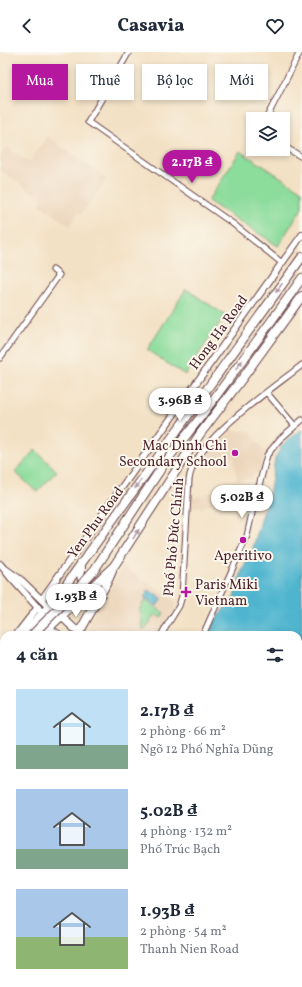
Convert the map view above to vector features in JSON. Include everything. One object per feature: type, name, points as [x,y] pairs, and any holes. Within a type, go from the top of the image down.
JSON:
[{"type":"main road","name":"Yen Phu Road","points":[[27,631],[49,607],[302,257]]},
{"type":"main road","points":[[36,631],[95,569],[170,455],[180,445],[302,278]]},
{"type":"main road","points":[[81,631],[91,610],[103,593],[114,566],[200,434],[302,296]]},
{"type":"main road","points":[[170,455],[178,430]]},
{"type":"main road","points":[[81,563],[82,581],[84,585],[92,588]]},
{"type":"main road","points":[[45,631],[114,566]]},
{"type":"main road","points":[[61,616],[77,631]]},
{"type":"main road","points":[[48,628],[53,631]]},
{"type":"street","points":[[129,52],[88,122],[232,223],[282,263]]},
{"type":"street","points":[[270,112],[300,52]]},
{"type":"street","points":[[290,150],[302,157]]},
{"type":"street","name":"Hong Ha Road","points":[[42,599],[302,234]]},
{"type":"street","points":[[0,358],[59,275],[53,270]]},
{"type":"street","name":"Phố Phó Đức Chính","points":[[163,631],[179,606],[182,596],[189,480],[191,469],[201,452],[230,422],[248,406],[302,366]]},
{"type":"street","points":[[267,393],[295,426]]},
{"type":"street","points":[[204,631],[248,536],[252,513],[267,456],[280,439],[302,420]]},
{"type":"street","points":[[2,565],[12,572],[49,607],[61,616]]},
{"type":"street","points":[[2,565],[11,578],[38,607],[48,628]]},
{"type":"street","points":[[19,631],[38,607]]},
{"type":"shaded area","points":[[47,136],[107,179],[81,214],[78,213],[70,226],[39,204],[42,199],[0,170],[0,156],[7,147],[29,162]]},
{"type":"shaded area","name":"Mac Dinh Chi Secondary School","points":[[232,427],[235,431],[249,430],[265,452],[260,471],[253,475],[251,479],[237,480],[234,457],[199,462],[207,452],[228,434],[226,431]]},
{"type":"shaded area","points":[[219,490],[223,501],[200,508],[199,506],[192,508],[192,498]]},
{"type":"shaded area","points":[[123,567],[178,603],[160,631],[90,631],[90,621]]},
{"type":"green space","points":[[240,151],[302,191],[302,208],[278,246],[208,201]]},
{"type":"green space","points":[[186,289],[225,315],[185,375],[147,350]]},
{"type":"green space","points":[[35,450],[57,471],[37,492],[15,472]]},
{"type":"green space","points":[[145,600],[164,613],[161,618],[155,614],[145,630],[142,628],[143,626],[141,624],[143,621],[140,619],[142,616],[139,610]]},
{"type":"water","points":[[302,429],[302,631],[211,631],[217,617],[234,597],[242,571],[252,551],[270,490],[275,459],[282,445]]},
{"type":"water","points":[[149,590],[162,599],[157,606],[144,598]]},
{"type":"place","name":"Mac Dinh Chi Secondary School","points":[[235,453]]},
{"type":"place","name":"Aperitivo","points":[[243,540]]},
{"type":"place","name":"Paris Miki Vietnam","points":[[186,592]]}]
